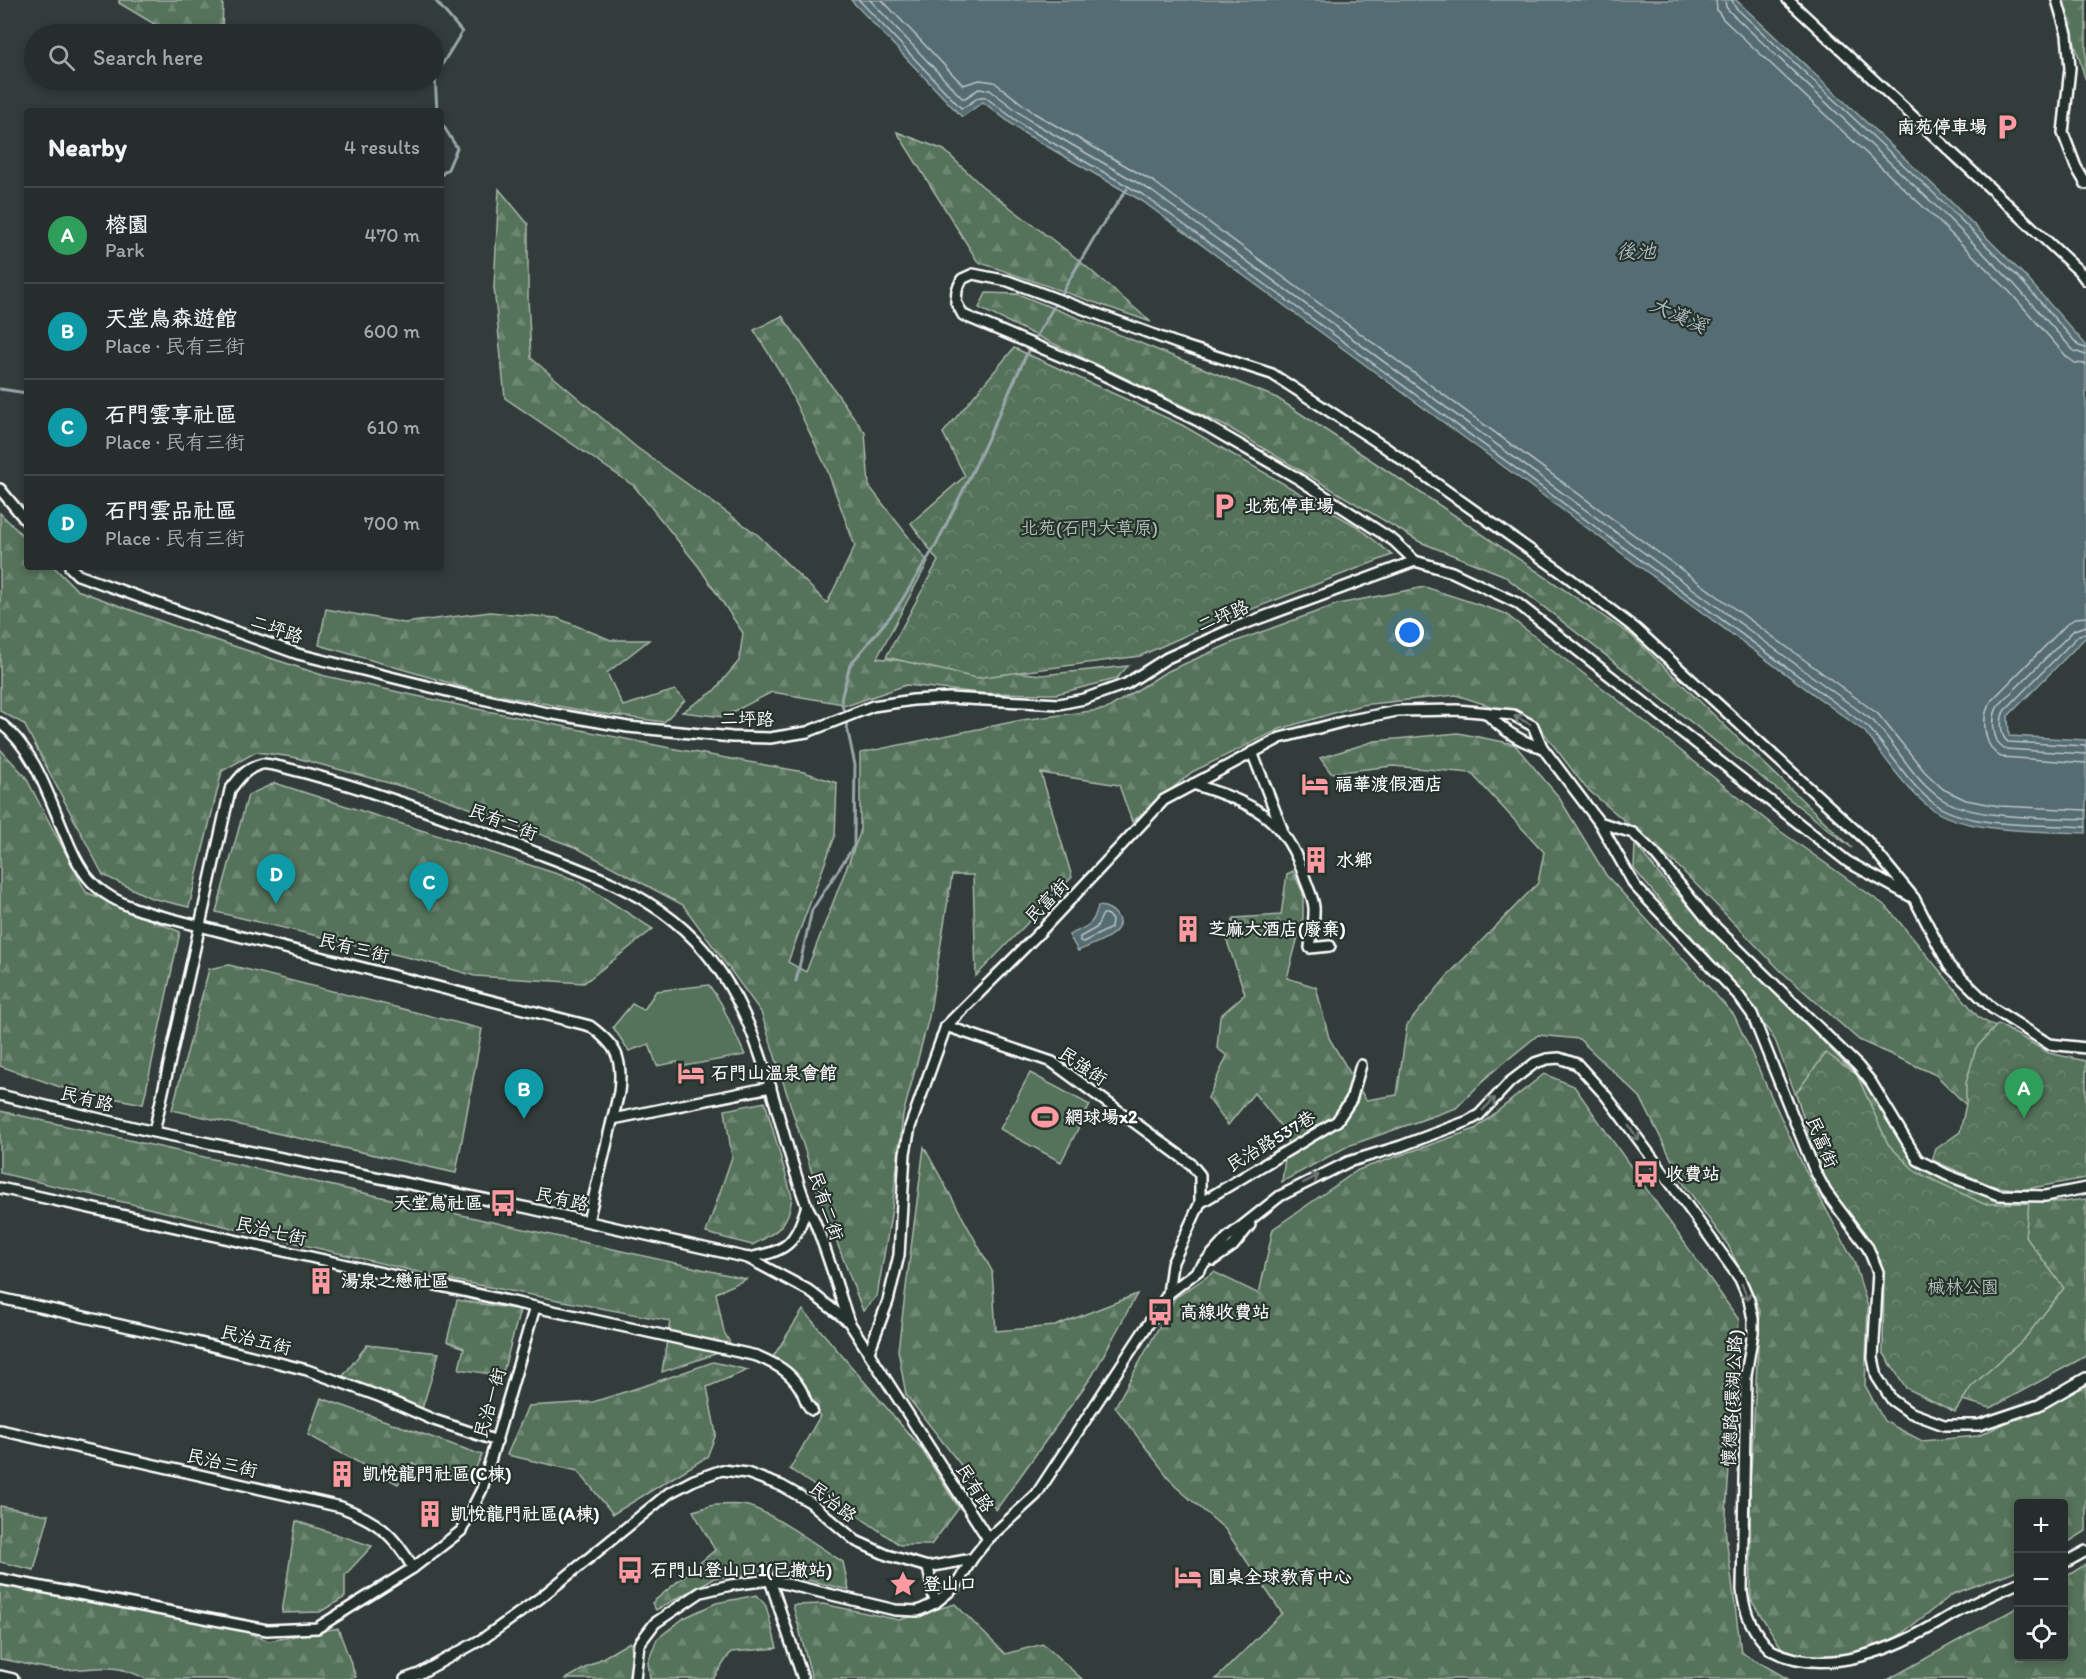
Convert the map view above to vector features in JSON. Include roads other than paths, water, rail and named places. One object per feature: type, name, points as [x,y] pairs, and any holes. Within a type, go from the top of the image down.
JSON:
[{"type":"street","points":[[1788,0],[2086,280]]},
{"type":"street","points":[[2057,0],[2067,34],[2070,68],[2063,133],[2076,167],[2086,184]]},
{"type":"street","points":[[1914,898],[1848,862],[1517,603],[1452,572],[1415,561],[1394,541],[1315,490],[1198,421],[1091,369],[963,315],[956,302],[957,290],[962,279],[973,274],[1008,281],[1187,347],[1272,374],[1383,446],[1564,574],[1636,629],[1868,841],[1914,898],[1949,966],[1992,1008],[2049,1044],[2086,1048]]},
{"type":"street","points":[[0,489],[24,518]]},
{"type":"street","name":"二坪路","points":[[73,570],[78,575],[298,654],[463,695],[628,727],[770,738],[807,732],[873,706],[913,700],[949,698],[1059,704],[1084,699],[1126,684],[1167,658],[1236,627],[1415,561]]},
{"type":"street","name":"民富街","points":[[869,1352],[888,1301],[899,1255],[905,1153],[910,1127],[946,1026],[1042,930],[1164,800],[1280,738],[1309,729],[1397,711],[1457,710],[1513,715],[1533,726],[1542,747],[1599,822],[1635,886],[1738,995],[1752,1014],[1814,1169],[1826,1192],[1868,1248],[1878,1272],[1874,1358],[1877,1377],[1892,1400],[1909,1412],[1944,1425],[1979,1425],[2039,1405],[2086,1378]]},
{"type":"street","name":"民富街","points":[[1487,714],[1501,727],[1531,745],[1542,747]]},
{"type":"street","name":"民有三街","points":[[0,723],[7,728],[35,766],[76,860],[96,886],[113,898],[136,908],[199,926],[590,1026],[608,1039],[616,1054],[621,1073],[613,1119],[588,1221]]},
{"type":"street","points":[[1252,752],[1283,831],[1302,869],[1314,906],[1310,948],[1330,946]]},
{"type":"street","name":"民有二街","points":[[154,1132],[230,790],[243,772],[264,764],[358,788],[449,819],[606,879],[641,898],[674,921],[693,939],[723,974],[741,1006],[771,1087],[807,1205],[816,1224],[849,1322]]},
{"type":"street","points":[[1193,784],[1241,800],[1254,807],[1283,831]]},
{"type":"street","points":[[1599,822],[1633,833],[1654,853],[1708,920],[1858,1066],[1871,1082],[1918,1161],[1999,1195],[2044,1196],[2086,1188]]},
{"type":"street","name":"民強街","points":[[946,1026],[1052,1062],[1191,1164],[1200,1175],[1200,1203],[1172,1264],[1168,1294]]},
{"type":"street","name":"懷德路(環湖公路)","points":[[1168,1294],[1196,1272],[1227,1238],[1280,1196],[1348,1162],[1401,1146],[1468,1121],[1479,1115],[1510,1082],[1535,1063],[1559,1058],[1577,1064],[1606,1096],[1662,1171],[1740,1279],[1749,1300],[1753,1332],[1746,1375],[1743,1604],[1750,1623],[1776,1655],[1789,1663],[1813,1671]]},
{"type":"street","name":"民治路537巷","points":[[1200,1203],[1337,1121],[1351,1100],[1361,1065]]},
{"type":"street","points":[[613,1119],[771,1087]]},
{"type":"street","name":"民有路","points":[[0,1095],[154,1132],[588,1221],[748,1258],[808,1290],[849,1322],[988,1539]]},
{"type":"street","name":"民治七街","points":[[0,1188],[535,1307]]},
{"type":"street","points":[[748,1258],[775,1253],[789,1243],[801,1225],[807,1205]]},
{"type":"street","points":[[635,1679],[639,1644],[655,1623],[701,1592],[770,1580],[895,1610],[918,1611],[935,1603],[956,1586],[972,1559],[988,1539],[1036,1495],[1168,1294]]},
{"type":"street","name":"民治五街","points":[[0,1298],[196,1342],[307,1370],[381,1396],[434,1420],[497,1440]]},
{"type":"street","points":[[535,1307],[757,1356],[781,1366],[800,1387],[807,1406],[812,1410]]},
{"type":"street","name":"民治一街","points":[[0,1579],[267,1630],[317,1628],[413,1568],[461,1531],[482,1489],[535,1307]]},
{"type":"street","name":"民治三街","points":[[0,1430],[341,1507],[376,1523],[405,1554],[413,1568]]},
{"type":"street","name":"民治路","points":[[405,1679],[421,1676],[483,1638],[530,1604],[669,1493],[694,1480],[722,1470],[747,1473],[782,1486],[810,1502],[856,1541],[887,1555],[928,1567],[972,1559]]},
{"type":"street","points":[[2068,1561],[2086,1551]]},
{"type":"street","points":[[928,1567],[935,1603]]},
{"type":"street","points":[[770,1580],[803,1679]]},
{"type":"street","points":[[1866,1665],[1901,1647],[1951,1615],[2014,1584]]},
{"type":"street","points":[[0,1676],[13,1679]]},
{"type":"water","name":"後池","points":[[851,0],[1736,0],[1948,199],[2024,275],[2086,345],[2086,637],[2008,716],[2009,736],[2086,740],[2086,833],[2026,831],[1981,826],[1942,815],[1928,806],[1902,780],[1865,732],[1142,201],[1022,132],[983,102],[962,117]]},
{"type":"water","points":[[1098,906],[1110,909],[1116,915],[1119,924],[1117,929],[1106,939],[1078,951],[1069,935],[1091,922]]},
{"type":"waterway","points":[[435,0],[462,32],[444,61]]},
{"type":"waterway","points":[[436,90],[437,108]]},
{"type":"waterway","points":[[444,127],[457,148],[448,169],[444,172]]},
{"type":"waterway","points":[[796,981],[812,910],[854,846],[855,765],[841,699],[850,665],[897,608],[936,545],[1029,349],[1098,231],[1127,189]]},
{"type":"waterway","points":[[0,389],[24,393]]},
{"type":"place","name":"南苑停車場","points":[[2007,127]]},
{"type":"place","name":"北苑停車場","points":[[1224,506]]},
{"type":"place","name":"福華渡假酒店","points":[[1315,784]]},
{"type":"place","name":"水鄉","points":[[1316,860]]},
{"type":"place","name":"石門雲品社區","points":[[276,904]]},
{"type":"place","name":"石門雲享社區","points":[[429,912]]},
{"type":"place","name":"芝麻大酒店(廢棄)","points":[[1188,929]]},
{"type":"place","name":"石門山溫泉會館","points":[[691,1073]]},
{"type":"place","name":"網球場x2","points":[[1045,1117]]},
{"type":"place","name":"榕園","points":[[2024,1118]]},
{"type":"place","name":"天堂鳥森遊館","points":[[524,1119]]},
{"type":"place","name":"收費站","points":[[1646,1174]]},
{"type":"place","name":"天堂鳥社區","points":[[503,1203]]},
{"type":"place","name":"湯泉之戀社區","points":[[321,1281]]},
{"type":"place","name":"高線收費站","points":[[1160,1312]]},
{"type":"place","name":"凱悅龍門社區(C棟)","points":[[342,1474]]},
{"type":"place","name":"凱悅龍門社區(A棟)","points":[[430,1514]]},
{"type":"place","name":"石門山登山口1(已撤站)","points":[[630,1570]]},
{"type":"place","name":"圓桌全球教育中心","points":[[1188,1577]]},
{"type":"place","name":"登山口","points":[[903,1584]]},
{"type":"water label","name":"大漢溪","points":[[1679,315]]},
{"type":"park label","name":"北苑(石門大草原)","points":[[1089,528]]},
{"type":"park label","name":"槭林公園","points":[[1963,1287]]}]
